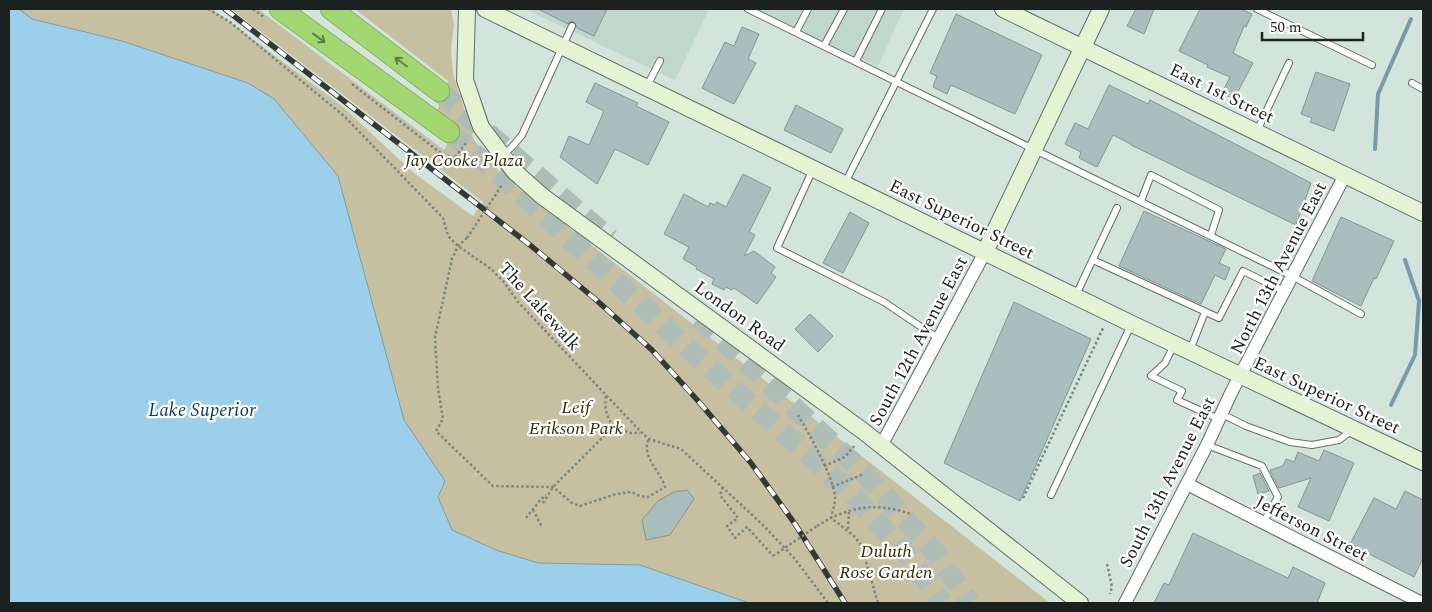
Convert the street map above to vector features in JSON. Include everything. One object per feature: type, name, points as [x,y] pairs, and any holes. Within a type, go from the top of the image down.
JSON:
[{"type":"highway","points":[[280,9],[458,137]]},
{"type":"highway","points":[[331,9],[440,91]]},
{"type":"street","name":"London Road","points":[[467,9],[465,80],[481,127],[514,171],[542,196],[882,446],[1080,603]]},
{"type":"street","name":"East Superior Street","points":[[485,9],[1132,324],[1423,462]]},
{"type":"street","name":"East 1st Street","points":[[1003,9],[1423,213]]},
{"type":"street","points":[[984,252],[1101,9]]},
{"type":"street","name":"North 13th Avenue East","points":[[1241,376],[1345,175]]},
{"type":"street","name":"South 12th Avenue East","points":[[882,446],[984,252]]},
{"type":"street","name":"South 13th Avenue East","points":[[1125,603],[1241,376]]},
{"type":"street","name":"Jefferson Street","points":[[1187,484],[1422,603]]},
{"type":"lane","points":[[748,9],[1210,235],[1292,276],[1361,314]]},
{"type":"lane","points":[[796,32],[808,9]]},
{"type":"lane","points":[[824,46],[844,9]]},
{"type":"lane","points":[[856,61],[882,9]]},
{"type":"lane","points":[[845,184],[933,9]]},
{"type":"lane","points":[[1257,9],[1372,65]]},
{"type":"lane","points":[[502,155],[522,135],[572,26]]},
{"type":"lane","points":[[646,88],[660,60]]},
{"type":"lane","points":[[1256,132],[1289,63]]},
{"type":"lane","points":[[1412,83],[1423,89]]},
{"type":"lane","points":[[813,169],[777,248],[884,302],[939,339]]},
{"type":"lane","points":[[1141,201],[1152,175],[1219,210],[1210,235]]},
{"type":"lane","points":[[1076,296],[1117,208]]},
{"type":"lane","points":[[1093,260],[1220,318],[1243,271],[1284,291]]},
{"type":"lane","points":[[1205,312],[1182,348],[1151,376],[1182,391],[1177,400],[1290,442],[1312,445],[1339,440],[1353,429]]},
{"type":"lane","points":[[1051,495],[1132,324]]},
{"type":"lane","points":[[1206,445],[1262,466],[1278,497],[1263,523]]},
{"type":"path","name":"The Lakewalk","points":[[208,9],[230,22],[344,116],[443,218],[448,236],[458,246],[491,269],[504,282],[518,302],[641,432],[649,439],[681,449],[723,487],[794,558],[828,603]]},
{"type":"path","points":[[455,157],[458,137]]},
{"type":"path","points":[[502,185],[467,238],[458,246],[452,259],[435,337],[438,389],[443,420],[436,431],[493,486],[553,487],[572,503],[580,506],[616,494],[631,492],[640,496],[648,496],[665,487],[664,480],[646,451],[646,444],[649,439]]},
{"type":"path","points":[[1023,498],[1104,326]]},
{"type":"path","points":[[606,396],[606,415],[613,427],[631,434],[641,432]]},
{"type":"path","points":[[798,415],[824,466],[832,487],[835,500],[831,518]]},
{"type":"path","points":[[543,503],[553,487],[613,427]]},
{"type":"path","points":[[824,466],[846,458],[854,446]]},
{"type":"path","points":[[832,487],[864,474]]},
{"type":"path","points":[[723,487],[720,495],[738,518],[727,526],[735,538],[747,528],[773,556],[831,518],[863,507],[891,507],[911,514]]},
{"type":"path","points":[[526,518],[541,499],[548,494]]},
{"type":"path","points":[[533,510],[542,527]]},
{"type":"path","points":[[848,530],[849,512]]},
{"type":"path","points":[[831,518],[848,530],[861,545],[878,603]]},
{"type":"path","points":[[1107,564],[1112,587],[1110,594]]},
{"type":"shaded area","points":[[525,9],[709,9],[675,80]]},
{"type":"shaded area","points":[[743,9],[904,9],[878,66]]},
{"type":"green space","name":"Leif Erikson Park","points":[[19,9],[212,9],[341,105],[414,173],[473,216],[483,202],[231,9],[258,9],[444,150],[457,129],[437,111],[448,81],[355,9],[451,9],[454,24],[451,50],[453,74],[474,140],[503,176],[1050,603],[749,603],[640,565],[538,563],[496,550],[452,530],[438,497],[445,481],[404,420],[338,176],[274,99],[122,41],[32,19]]},
{"type":"water","name":"Lake Superior","points":[[9,9],[19,9],[32,19],[122,41],[248,83],[274,99],[338,176],[404,420],[445,481],[438,497],[452,530],[496,550],[538,563],[640,565],[749,603],[9,603]]},
{"type":"building","points":[[538,9],[607,9],[594,36],[577,28],[574,22],[571,21],[568,24]]},
{"type":"building","points":[[1136,9],[1154,9],[1144,34],[1127,26]]},
{"type":"building","points":[[1200,9],[1241,9],[1252,14],[1246,27],[1244,26],[1233,53],[1253,63],[1234,99],[1222,93],[1230,77],[1207,67],[1208,65],[1179,51]]},
{"type":"building","points":[[956,14],[1042,55],[1015,114],[951,85],[947,94],[933,87],[937,76],[930,73]]},
{"type":"building","points":[[742,27],[759,34],[748,59],[756,63],[734,104],[702,88],[725,42],[734,46]]},
{"type":"building","points":[[1316,72],[1350,84],[1334,131],[1310,122],[1312,118],[1301,114]]},
{"type":"building","points":[[595,83],[638,103],[636,106],[669,122],[648,165],[615,149],[597,184],[560,157],[569,136],[589,145],[604,111],[586,102]]},
{"type":"building","points":[[1109,85],[1148,104],[1150,100],[1311,183],[1296,225],[1113,135],[1097,167],[1079,158],[1081,152],[1065,144],[1075,123],[1088,129]]},
{"type":"building","points":[[796,105],[843,129],[831,153],[784,130]]},
{"type":"building","points":[[743,174],[771,188],[749,232],[755,235],[744,256],[754,251],[775,267],[771,273],[776,277],[757,304],[734,288],[732,290],[726,287],[724,290],[712,284],[714,279],[683,259],[689,247],[664,234],[684,194],[708,207],[710,203],[715,205],[717,202],[726,207]]},
{"type":"building","points":[[1144,211],[1226,249],[1219,263],[1230,268],[1225,280],[1215,275],[1201,304],[1119,266]]},
{"type":"building","points":[[850,212],[869,223],[843,273],[823,263]]},
{"type":"building","points":[[1341,217],[1394,241],[1361,306],[1312,281]]},
{"type":"building","points":[[1014,302],[1091,339],[1020,501],[944,463]]},
{"type":"building","points":[[810,314],[833,336],[818,352],[795,329]]},
{"type":"building","points":[[1324,450],[1354,463],[1329,521],[1298,507],[1311,478],[1279,488],[1270,470],[1283,466],[1286,459],[1294,462],[1298,452],[1319,461]]},
{"type":"building","points":[[1260,473],[1269,491],[1258,494],[1253,476]]},
{"type":"building","points":[[687,490],[694,499],[670,535],[646,540],[642,520],[658,501],[674,492]]},
{"type":"building","points":[[1405,491],[1423,500],[1423,558],[1414,577],[1350,544],[1374,498],[1396,509]]},
{"type":"building","points":[[1193,533],[1288,578],[1293,567],[1325,583],[1317,603],[1154,603],[1164,583],[1169,585]]},
{"type":"waterway","points":[[1375,149],[1378,94],[1411,19]]},
{"type":"waterway","points":[[1391,405],[1415,355],[1419,301],[1405,260]]},
{"type":"tunnel","points":[[439,91],[610,239]]},
{"type":"tunnel","points":[[449,132],[524,196],[701,360],[850,492],[915,564],[942,603]]},
{"type":"tunnel","points":[[699,318],[866,475],[934,551],[970,603]]},
{"type":"railway","points":[[225,9],[530,245],[594,298],[652,350],[751,463],[795,524],[845,603]]},
{"type":"park label","name":"Jay Cooke Plaza","points":[[464,160]]},
{"type":"park label","name":"Duluth Rose Garden","points":[[886,561]]}]
